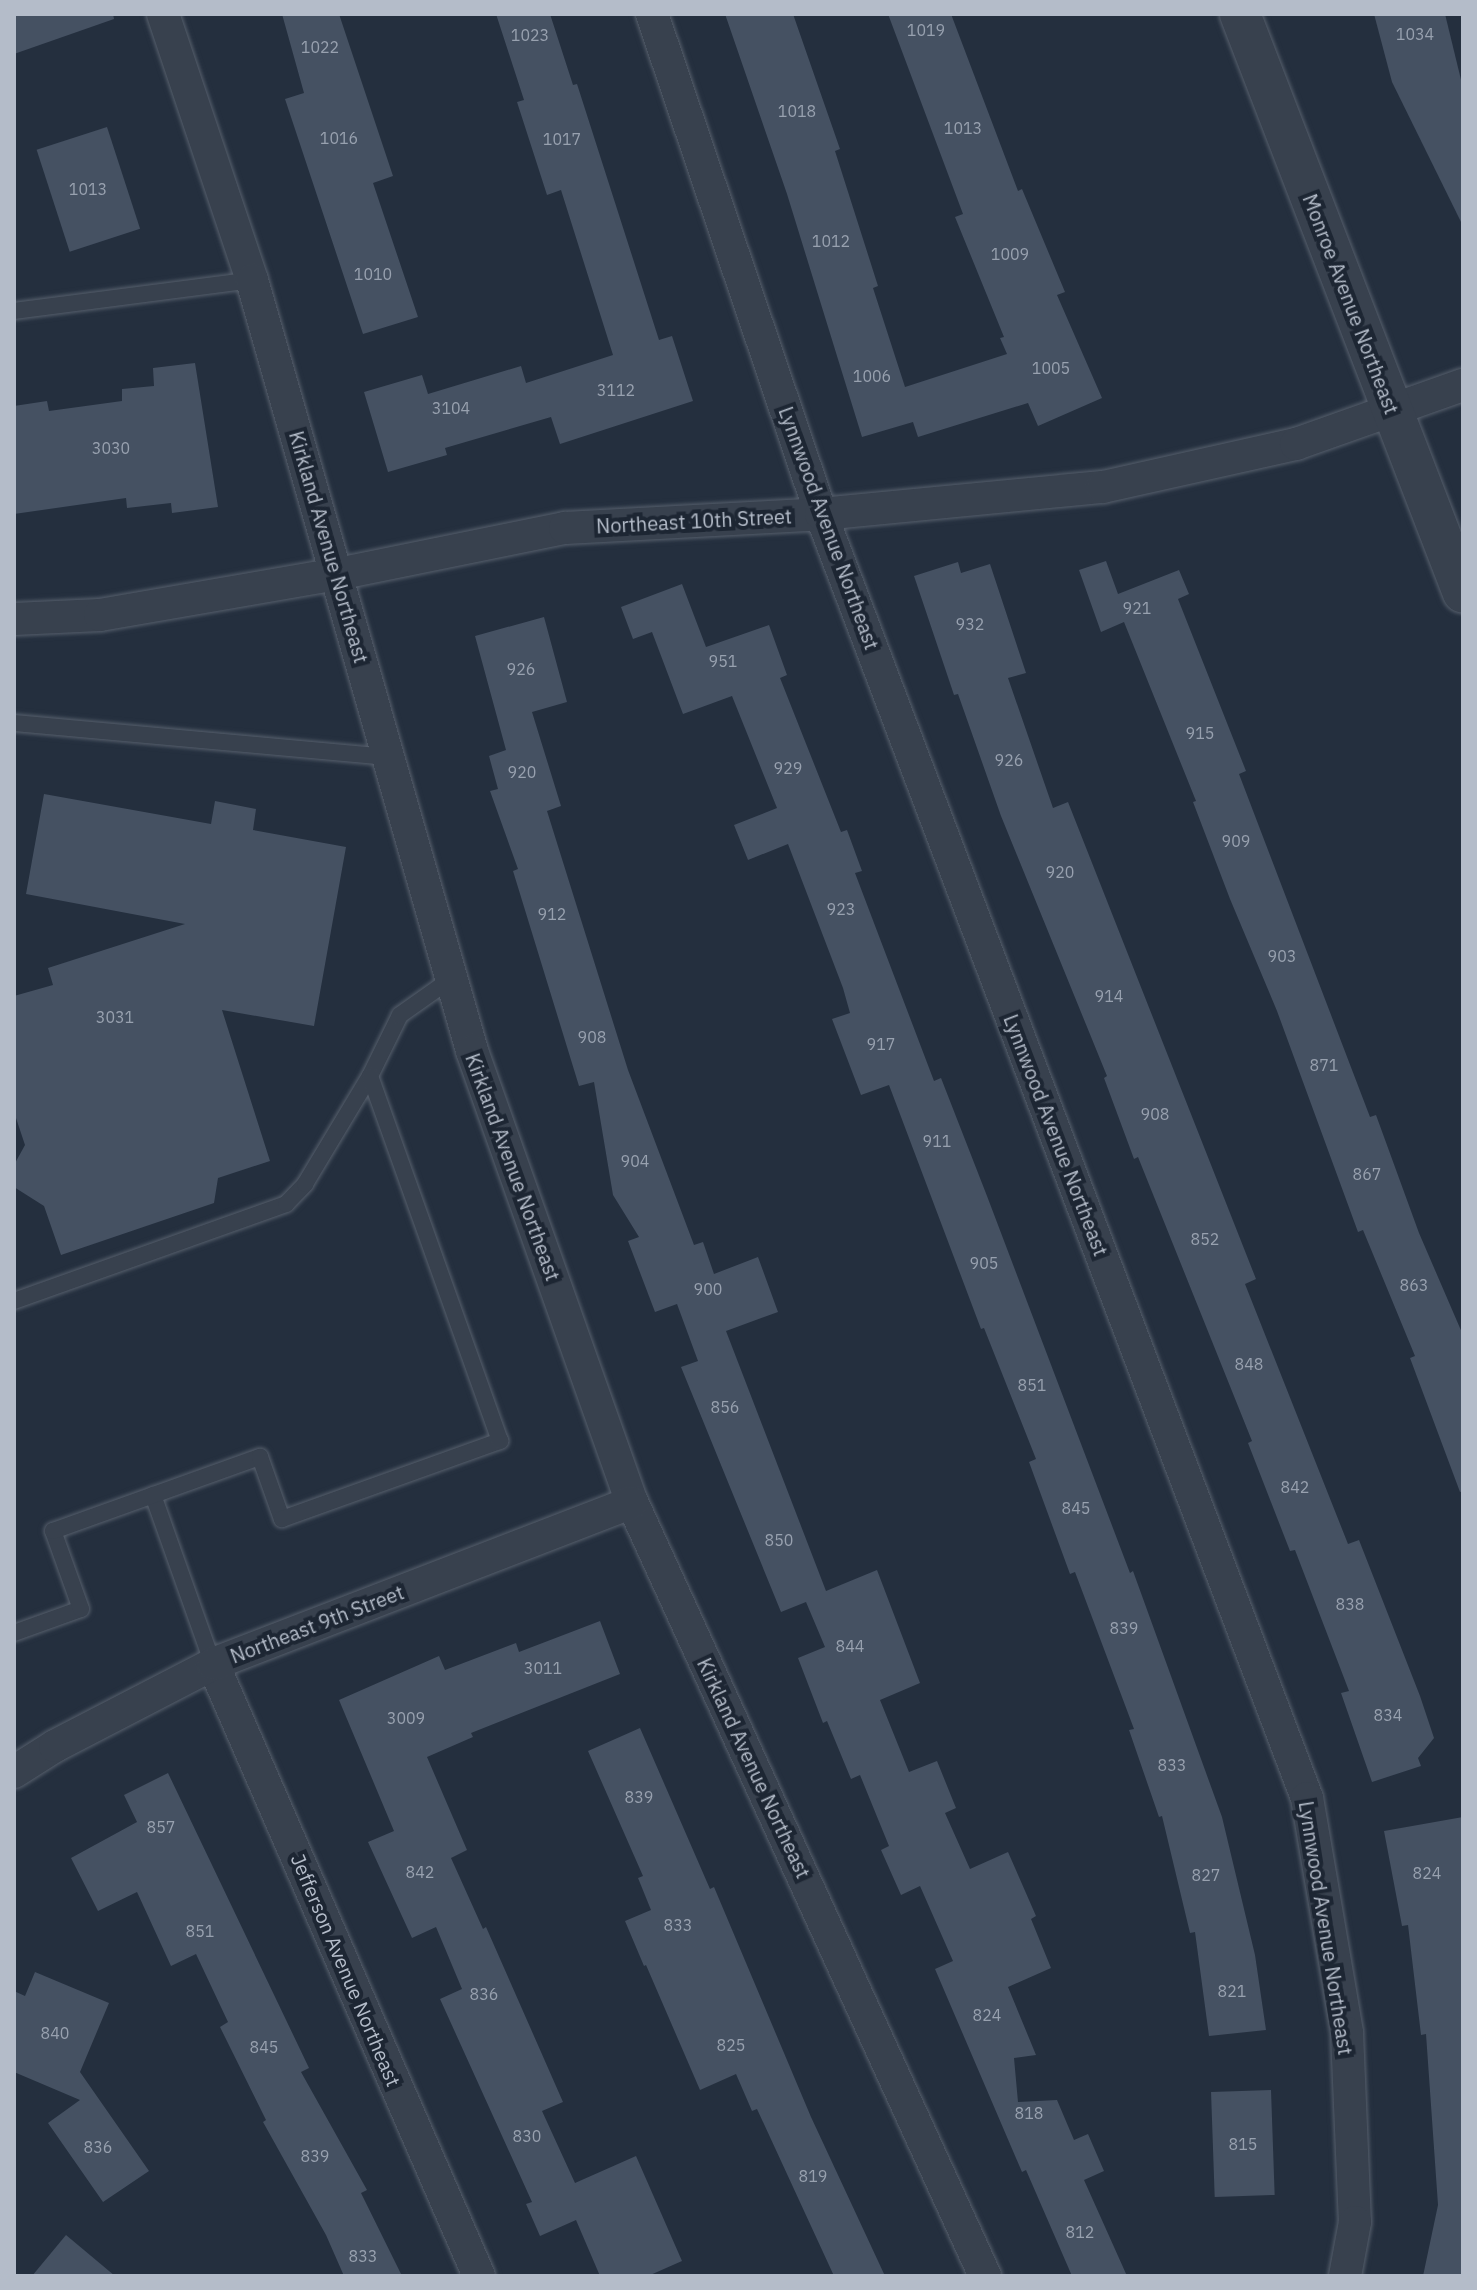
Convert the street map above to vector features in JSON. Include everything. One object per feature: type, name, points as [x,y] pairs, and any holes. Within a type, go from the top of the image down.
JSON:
[{"type":"street","name":"Kirkland Avenue Northeast","points":[[163,14],[252,280],[472,1051],[632,1502],[985,2276]]},
{"type":"street","name":"Lynnwood Avenue Northeast","points":[[652,14],[821,514],[1307,1798],[1347,2033],[1355,2222],[1345,2276]]},
{"type":"street","name":"Monroe Avenue Northeast","points":[[1240,14],[1463,593]]},
{"type":"street","name":"Northeast 10th Street","points":[[14,619],[100,615],[338,574],[565,528],[821,514],[1103,487],[1296,444],[1463,385]]},
{"type":"street","name":"Northeast 9th Street","points":[[14,1772],[55,1746],[213,1664],[632,1502]]},
{"type":"street","name":"Jefferson Avenue Northeast","points":[[213,1664],[479,2276]]},
{"type":"lane","points":[[14,311],[252,280]]},
{"type":"lane","points":[[14,723],[388,757]]},
{"type":"lane","points":[[14,1301],[286,1204],[305,1184],[370,1076],[400,1015],[451,979]]},
{"type":"lane","points":[[14,1633],[81,1609],[53,1531],[260,1457],[282,1519],[500,1441],[370,1076]]},
{"type":"lane","points":[[153,1495],[213,1664]]},
{"type":"building","points":[[14,14],[113,14],[114,19],[14,54]]},
{"type":"building","points":[[282,14],[339,14],[393,176],[373,183],[418,317],[363,334],[285,99],[304,93]]},
{"type":"building","points":[[496,14],[550,14],[573,85],[577,84],[659,340],[672,336],[693,401],[560,444],[551,417],[445,448],[447,455],[388,472],[364,392],[422,375],[428,394],[521,366],[526,383],[613,355],[561,190],[547,195],[517,102],[524,100]]},
{"type":"building","points":[[725,14],[793,14],[840,149],[835,151],[878,286],[873,288],[905,387],[1007,354],[1000,338],[1004,337],[955,217],[963,214],[888,14],[951,14],[1018,191],[1022,189],[1065,292],[1057,295],[1102,398],[1038,426],[1028,403],[918,437],[913,422],[862,437],[787,194]]},
{"type":"building","points":[[1374,14],[1445,14],[1463,88],[1463,226],[1392,82]]},
{"type":"building","points":[[107,127],[140,229],[70,252],[37,150]]},
{"type":"building","points":[[195,363],[218,507],[172,513],[171,503],[127,508],[126,498],[14,514],[14,406],[47,401],[49,411],[122,401],[122,389],[154,386],[153,368]]},
{"type":"building","points":[[1106,561],[1118,594],[1179,570],[1189,594],[1178,599],[1246,771],[1239,774],[1370,1117],[1376,1115],[1419,1233],[1463,1335],[1463,1491],[1460,1492],[1410,1358],[1415,1356],[1363,1230],[1358,1232],[1277,1011],[1230,899],[1193,802],[1196,801],[1124,622],[1101,632],[1079,570]]},
{"type":"building","points":[[958,562],[961,573],[990,564],[1026,673],[1008,678],[1053,808],[1068,802],[1256,1279],[1245,1284],[1348,1544],[1359,1540],[1420,1696],[1434,1738],[1418,1758],[1421,1766],[1372,1782],[1341,1693],[1349,1691],[1295,1550],[1290,1551],[1248,1443],[1252,1441],[1138,1157],[1134,1159],[1104,1078],[1107,1076],[1001,816],[958,694],[954,695],[914,576]]},
{"type":"building","points":[[682,584],[706,647],[769,625],[787,675],[780,678],[841,832],[847,830],[862,871],[855,873],[934,1081],[941,1078],[1130,1573],[1133,1571],[1222,1817],[1255,1955],[1266,2030],[1209,2036],[1195,1932],[1190,1933],[1162,1816],[1159,1817],[1129,1730],[1134,1729],[1075,1572],[1070,1574],[1029,1462],[1036,1459],[984,1328],[981,1329],[889,1085],[861,1095],[832,1019],[850,1013],[843,988],[788,844],[748,860],[734,825],[777,808],[732,696],[683,714],[652,632],[633,639],[621,607]]},
{"type":"building","points":[[544,617],[567,702],[532,712],[561,806],[547,811],[628,1070],[694,1245],[703,1242],[714,1274],[758,1257],[778,1312],[726,1331],[826,1591],[877,1570],[920,1683],[880,1700],[909,1772],[937,1761],[956,1808],[945,1813],[970,1869],[1008,1852],[1036,1916],[1031,1919],[1051,1968],[1008,1987],[1036,2055],[1014,2058],[1018,2102],[1057,2100],[1074,2140],[1088,2134],[1104,2171],[1084,2180],[1127,2276],[1072,2276],[1026,2170],[1022,2172],[935,1969],[953,1961],[920,1886],[901,1895],[881,1850],[889,1846],[860,1775],[851,1779],[827,1721],[823,1723],[798,1658],[825,1647],[806,1602],[781,1612],[681,1367],[698,1361],[677,1304],[655,1312],[628,1241],[639,1237],[613,1195],[594,1082],[579,1086],[513,871],[518,869],[490,791],[498,789],[489,756],[506,750],[475,636]]},
{"type":"building","points":[[44,794],[211,824],[215,801],[256,809],[253,830],[346,847],[314,1026],[222,1010],[270,1161],[218,1178],[214,1203],[61,1255],[44,1206],[14,1187],[14,1165],[25,1145],[14,1112],[14,996],[53,985],[48,968],[185,924],[26,894]]},
{"type":"building","points":[[600,1621],[620,1674],[471,1733],[473,1737],[427,1757],[467,1850],[451,1858],[483,1929],[486,1927],[563,2102],[542,2111],[575,2183],[636,2156],[682,2261],[648,2276],[600,2276],[576,2220],[540,2236],[526,2204],[532,2202],[440,1999],[462,1989],[436,1927],[412,1938],[368,1842],[394,1831],[339,1700],[439,1656],[445,1670],[516,1643],[519,1652]]},
{"type":"building","points":[[640,1728],[710,1889],[714,1887],[811,2117],[885,2276],[834,2276],[757,2109],[752,2111],[736,2074],[700,2090],[644,1966],[625,1921],[651,1910],[638,1878],[643,1876],[588,1751]]},
{"type":"building","points":[[168,1773],[309,2068],[301,2072],[367,2190],[361,2193],[402,2276],[344,2276],[326,2235],[263,2122],[266,2120],[220,2027],[228,2022],[196,1954],[171,1966],[137,1892],[98,1911],[71,1858],[137,1822],[124,1795]]},
{"type":"building","points":[[1463,1817],[1463,2276],[1423,2276],[1438,2205],[1426,2034],[1421,2035],[1408,1925],[1402,1926],[1384,1831]]},
{"type":"building","points":[[35,1972],[109,2003],[80,2072],[149,2171],[103,2202],[48,2123],[80,2100],[14,2072],[14,1991],[25,1996]]},
{"type":"building","points":[[1271,2090],[1275,2195],[1215,2197],[1211,2092]]},
{"type":"building","points":[[66,2235],[115,2276],[32,2276]]}]
